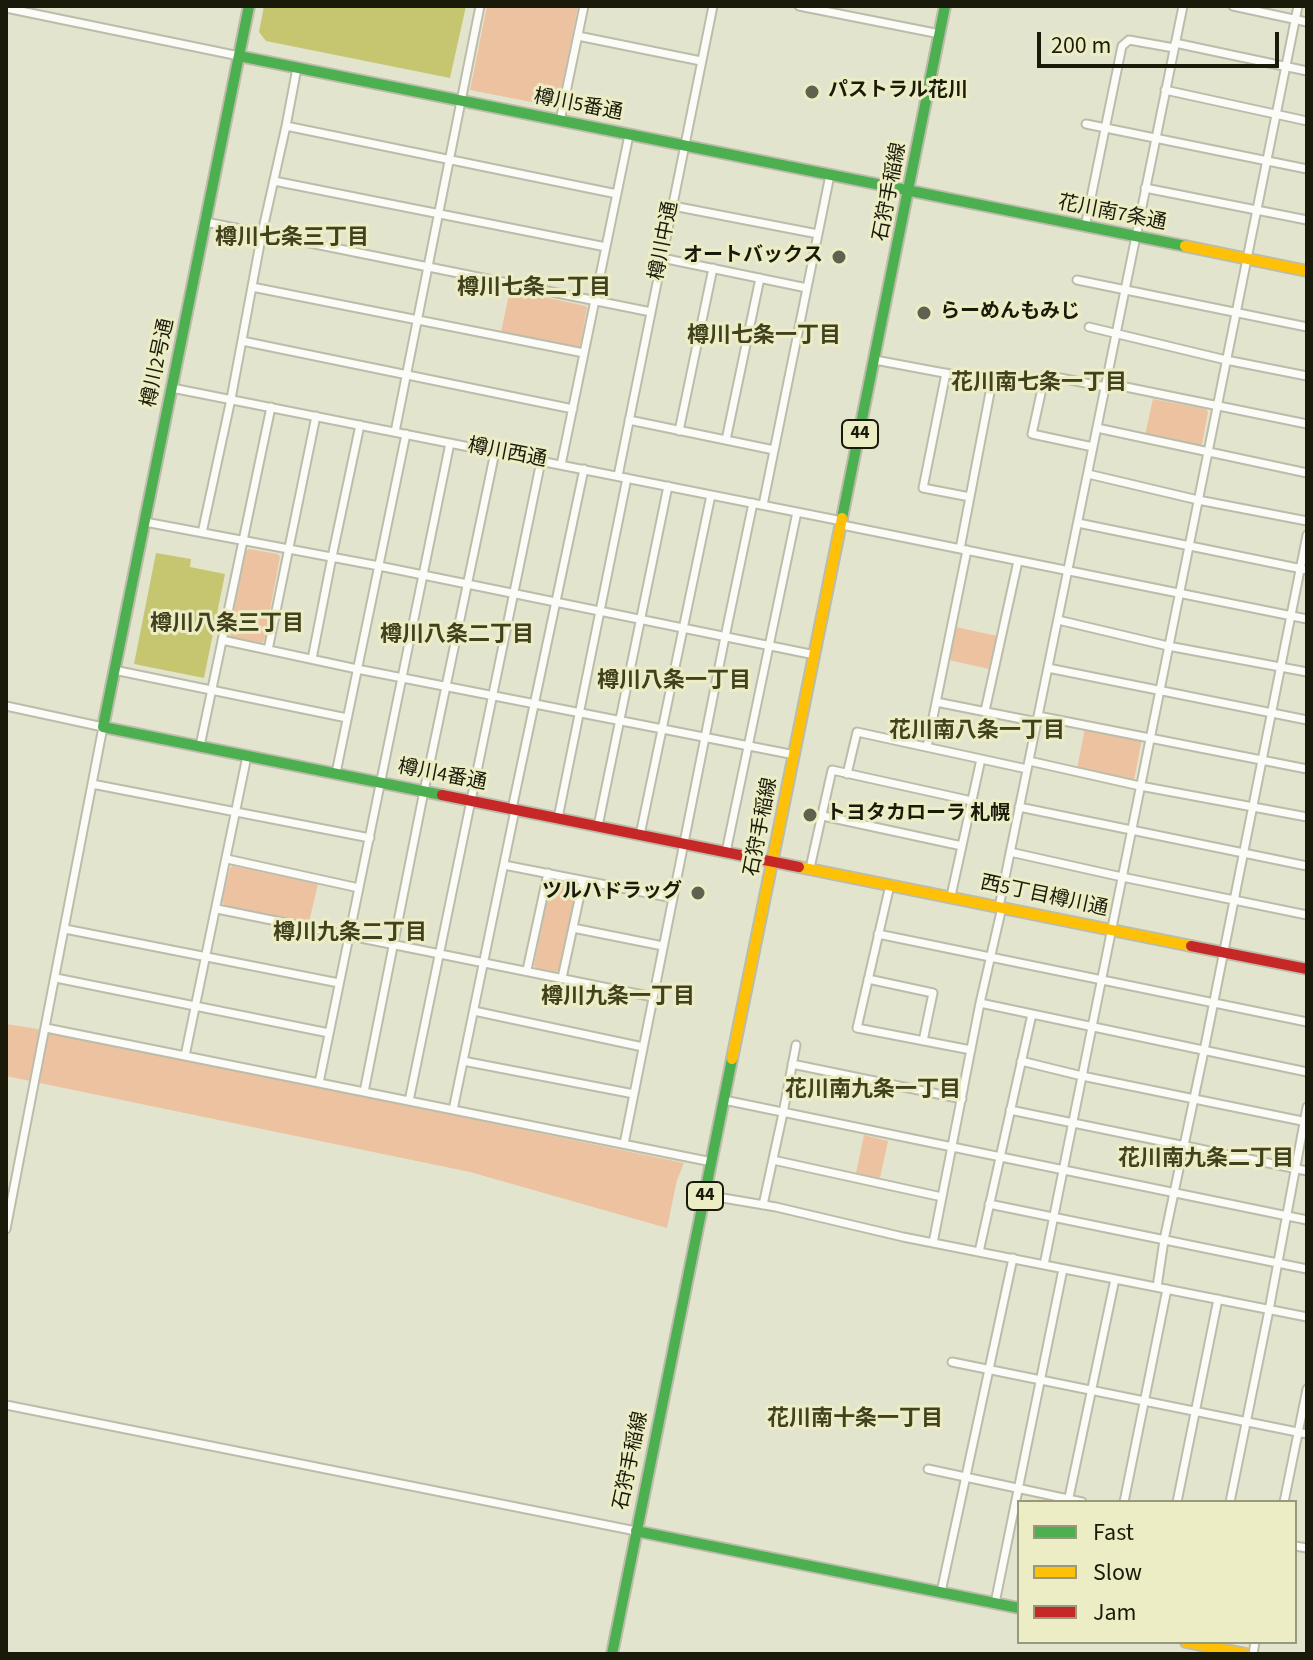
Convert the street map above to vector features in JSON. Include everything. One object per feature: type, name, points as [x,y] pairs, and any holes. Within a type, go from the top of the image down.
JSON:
[{"type":"street","name":"樽川2号通","points":[[103,727],[249,6]]},
{"type":"street","points":[[395,432],[480,6]]},
{"type":"street","points":[[560,121],[584,6]]},
{"type":"street","name":"樽川中通","points":[[558,818],[599,611],[629,420],[713,6]]},
{"type":"street","points":[[799,6],[940,34]]},
{"type":"street","points":[[862,19],[864,6]]},
{"type":"street","name":"石狩手稲線","points":[[612,1654],[945,6]]},
{"type":"street","points":[[933,1243],[1183,6]]},
{"type":"street","points":[[1233,6],[1307,22]]},
{"type":"street","points":[[1044,1265],[1298,6]]},
{"type":"street","points":[[6,8],[239,56]]},
{"type":"street","points":[[578,36],[701,61]]},
{"type":"street","points":[[1085,227],[1122,46],[1129,40],[1307,71]]},
{"type":"street","name":"樽川5番通","points":[[239,56],[909,191]]},
{"type":"street","points":[[202,533],[297,68]]},
{"type":"street","points":[[1165,90],[1307,121]]},
{"type":"street","points":[[1086,124],[1307,169]]},
{"type":"street","points":[[286,126],[617,194]]},
{"type":"street","points":[[561,465],[629,135]]},
{"type":"street","points":[[763,505],[830,175]]},
{"type":"street","points":[[274,181],[606,247]]},
{"type":"street","points":[[1145,188],[1307,220]]},
{"type":"street","name":"花川南7条通","points":[[909,191],[1307,271]]},
{"type":"street","points":[[673,206],[818,234]]},
{"type":"street","points":[[206,222],[651,312]]},
{"type":"street","points":[[662,258],[807,288]]},
{"type":"street","points":[[679,431],[713,268]]},
{"type":"street","points":[[726,440],[760,278]]},
{"type":"street","points":[[1077,280],[1307,327]]},
{"type":"street","points":[[252,287],[584,353]]},
{"type":"street","points":[[1089,327],[1307,376]]},
{"type":"street","points":[[242,341],[573,409]]},
{"type":"street","points":[[875,360],[992,382],[927,747]]},
{"type":"street","points":[[946,373],[923,488],[970,497]]},
{"type":"street","points":[[1093,447],[1032,434],[1045,375],[1307,424]]},
{"type":"street","name":"樽川西通","points":[[172,388],[763,505],[964,550],[1307,619]]},
{"type":"street","points":[[200,746],[271,407]]},
{"type":"street","points":[[268,650],[316,416]]},
{"type":"street","points":[[629,420],[774,450]]},
{"type":"street","points":[[312,659],[360,425]]},
{"type":"street","points":[[1097,428],[1307,473]]},
{"type":"street","points":[[336,773],[406,434]]},
{"type":"street","points":[[319,1083],[450,443]]},
{"type":"street","points":[[364,1092],[495,452]]},
{"type":"street","points":[[409,1101],[541,461]]},
{"type":"street","points":[[453,1110],[584,469]]},
{"type":"street","points":[[1088,474],[1307,521]]},
{"type":"street","points":[[598,826],[668,486]]},
{"type":"street","points":[[640,835],[711,495]]},
{"type":"street","points":[[624,1144],[753,503]]},
{"type":"street","points":[[726,852],[797,512]]},
{"type":"street","points":[[145,522],[379,566],[815,655]]},
{"type":"street","points":[[1078,523],[1304,569]]},
{"type":"street","points":[[1157,1287],[1290,616],[1304,569],[1307,535]]},
{"type":"street","points":[[985,711],[1018,561]]},
{"type":"street","points":[[1058,620],[1168,646],[1307,672]]},
{"type":"street","points":[[222,640],[795,755]]},
{"type":"street","points":[[1048,668],[1307,720]]},
{"type":"street","points":[[114,670],[347,718]]},
{"type":"street","points":[[936,702],[1150,738],[1307,769]]},
{"type":"street","points":[[6,706],[103,727],[6,1229]]},
{"type":"street","name":"樽川4番通","points":[[103,727],[773,861]]},
{"type":"street","points":[[847,774],[857,732],[981,759],[1307,817]]},
{"type":"street","points":[[185,1056],[247,756]]},
{"type":"street","points":[[951,896],[981,759]]},
{"type":"street","points":[[810,868],[832,770],[972,801]]},
{"type":"street","points":[[92,784],[370,838]]},
{"type":"street","points":[[1019,807],[1307,866]]},
{"type":"street","points":[[823,816],[962,846]]},
{"type":"street","points":[[1010,852],[1307,915]]},
{"type":"street","points":[[227,859],[359,888]]},
{"type":"street","name":"西5丁目樽川通","points":[[773,861],[1307,969]]},
{"type":"street","points":[[504,865],[673,898]]},
{"type":"street","points":[[527,970],[548,873]]},
{"type":"street","points":[[562,978],[583,881]]},
{"type":"street","points":[[890,885],[857,1028],[971,1050]]},
{"type":"street","points":[[217,909],[653,997]]},
{"type":"street","points":[[573,928],[663,946]]},
{"type":"street","points":[[65,929],[339,983]]},
{"type":"street","points":[[878,934],[1307,1022]]},
{"type":"street","points":[[56,978],[329,1033]]},
{"type":"street","points":[[868,979],[933,993],[923,1041]]},
{"type":"street","points":[[980,1003],[1307,1072]]},
{"type":"street","points":[[474,1011],[643,1047]]},
{"type":"street","points":[[979,1252],[1032,1014]]},
{"type":"street","points":[[46,1028],[712,1162]]},
{"type":"street","points":[[763,1205],[796,1045]]},
{"type":"street","points":[[463,1061],[634,1094]]},
{"type":"street","points":[[1021,1061],[1306,1121]]},
{"type":"street","points":[[792,1064],[962,1099]]},
{"type":"street","points":[[724,1100],[1307,1220]]},
{"type":"street","points":[[1230,1500],[1307,1107]]},
{"type":"street","points":[[1010,1110],[1307,1171]]},
{"type":"street","points":[[773,1160],[942,1197]]},
{"type":"street","points":[[705,1195],[1307,1317]]},
{"type":"street","points":[[989,1204],[1307,1269]]},
{"type":"street","points":[[941,1592],[1013,1258]]},
{"type":"street","points":[[995,1603],[1063,1269]]},
{"type":"street","points":[[1068,1500],[1115,1279]]},
{"type":"street","points":[[1124,1500],[1167,1289]]},
{"type":"street","points":[[1177,1500],[1218,1299]]},
{"type":"street","points":[[952,1362],[1303,1433]]},
{"type":"street","points":[[1285,1500],[1303,1433],[1307,1389]]},
{"type":"street","points":[[6,1405],[1017,1608]]},
{"type":"street","points":[[928,1469],[1064,1500]]},
{"type":"street","points":[[1205,1644],[1246,1654]]},
{"type":"shaded area","points":[[264,6],[466,6],[450,78],[266,41],[259,32]]},
{"type":"shaded area","points":[[487,6],[578,6],[557,107],[470,90]]},
{"type":"shaded area","points":[[510,290],[586,306],[580,346],[501,332]]},
{"type":"shaded area","points":[[1153,399],[1206,409],[1202,444],[1145,435]]},
{"type":"shaded area","points":[[246,551],[278,554],[280,557],[262,643],[229,634]]},
{"type":"shaded area","points":[[156,553],[191,559],[190,567],[225,574],[204,678],[134,664]]},
{"type":"shaded area","points":[[956,627],[997,636],[989,669],[949,660]]},
{"type":"shaded area","points":[[1085,728],[1142,739],[1134,780],[1077,769]]},
{"type":"shaded area","points":[[233,866],[318,884],[309,922],[225,906],[222,902]]},
{"type":"shaded area","points":[[551,882],[574,884],[577,888],[559,970],[556,972],[534,965]]},
{"type":"shaded area","points":[[6,1024],[684,1163],[677,1180],[667,1228],[470,1172],[6,1076]]},
{"type":"shaded area","points":[[864,1135],[888,1141],[880,1178],[856,1173]]},
{"type":"traffic: fast","points":[[249,6],[103,727],[442,795]]},
{"type":"traffic: fast","points":[[842,518],[945,6]]},
{"type":"traffic: fast","points":[[239,56],[1185,246]]},
{"type":"traffic: fast","points":[[612,1654],[732,1059]]},
{"type":"traffic: fast","points":[[636,1531],[1017,1608]]},
{"type":"traffic: slow","points":[[1185,246],[1307,271]]},
{"type":"traffic: slow","points":[[732,1059],[842,518]]},
{"type":"traffic: slow","points":[[799,867],[1191,946]]},
{"type":"traffic: slow","points":[[1196,1644],[1246,1654]]},
{"type":"traffic: jam","points":[[442,795],[799,867]]},
{"type":"traffic: jam","points":[[1191,946],[1307,969]]},
{"type":"place","name":"パストラル花川","points":[[812,92]]},
{"type":"place","name":"オートバックス","points":[[839,257]]},
{"type":"place","name":"らーめんもみじ","points":[[924,313]]},
{"type":"place","name":"トヨタカローラ 札幌","points":[[810,815]]},
{"type":"place","name":"ツルハドラッグ","points":[[698,893]]},
{"type":"district","name":"樽川七条三丁目","points":[[292,239]]},
{"type":"district","name":"樽川七条二丁目","points":[[534,289]]},
{"type":"district","name":"樽川七条一丁目","points":[[764,337]]},
{"type":"district","name":"花川南七条一丁目","points":[[1039,384]]},
{"type":"district","name":"樽川八条三丁目","points":[[227,625]]},
{"type":"district","name":"樽川八条二丁目","points":[[457,636]]},
{"type":"district","name":"樽川八条一丁目","points":[[674,682]]},
{"type":"district","name":"花川南八条一丁目","points":[[977,732]]},
{"type":"district","name":"樽川九条二丁目","points":[[350,934]]},
{"type":"district","name":"樽川九条一丁目","points":[[618,998]]},
{"type":"district","name":"花川南九条一丁目","points":[[873,1091]]},
{"type":"district","name":"花川南九条二丁目","points":[[1206,1160]]},
{"type":"district","name":"花川南十条一丁目","points":[[855,1420]]}]
